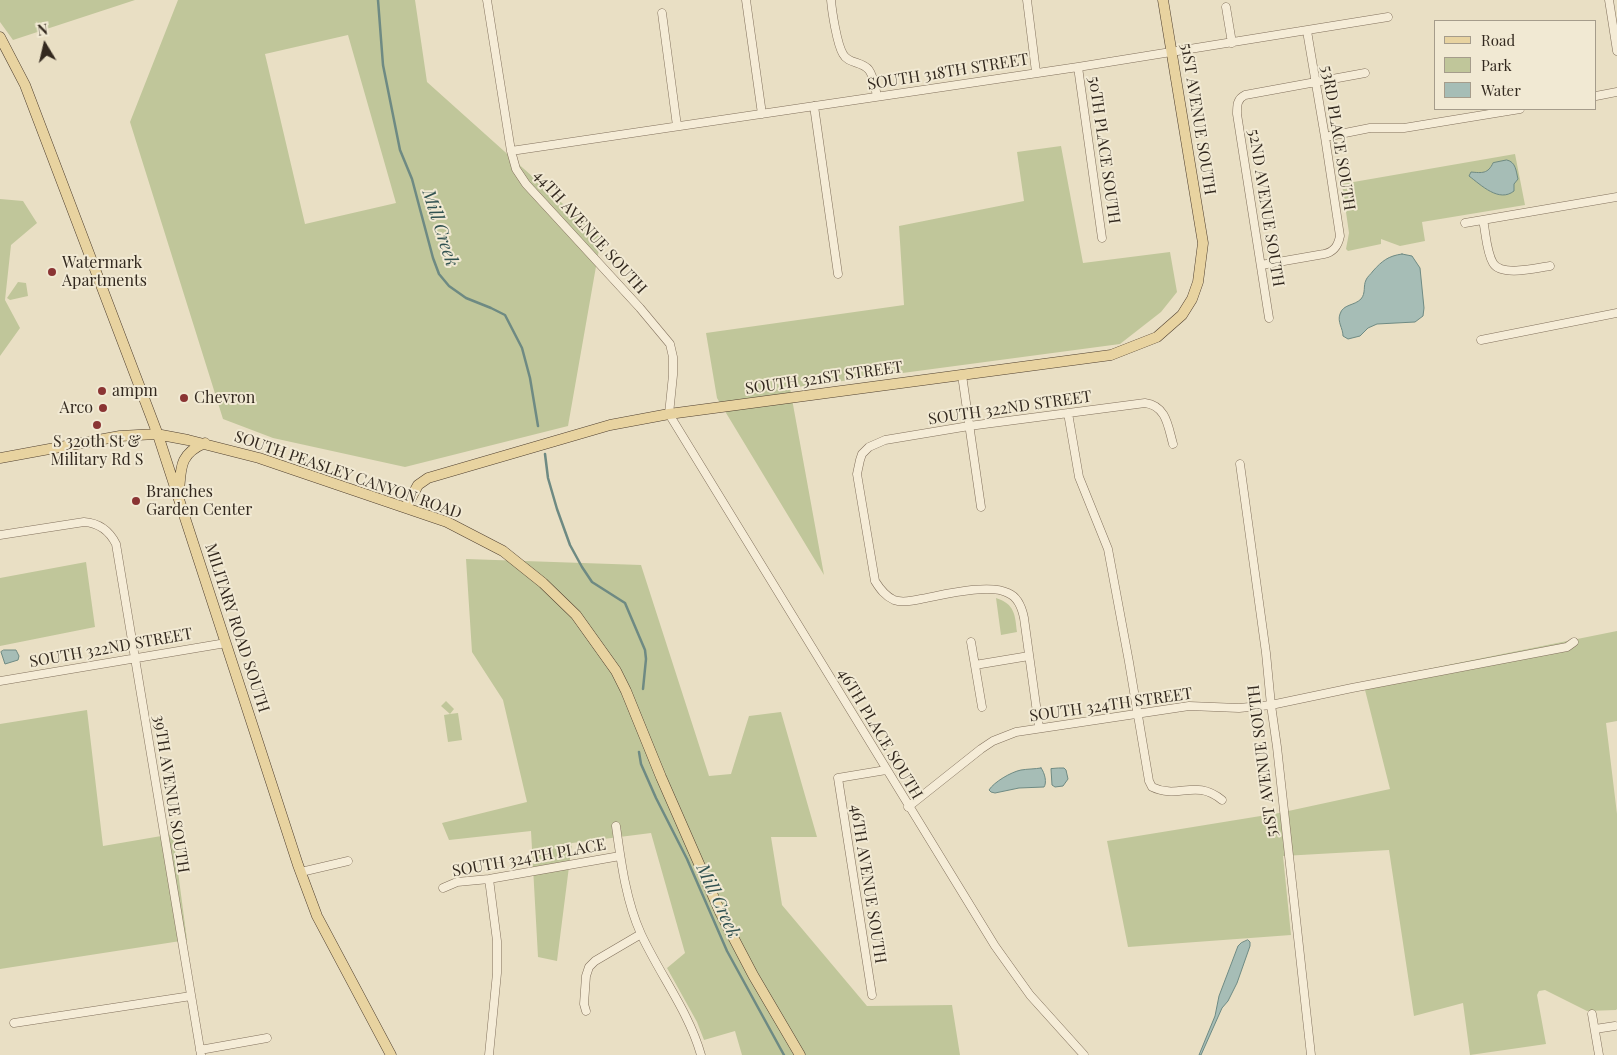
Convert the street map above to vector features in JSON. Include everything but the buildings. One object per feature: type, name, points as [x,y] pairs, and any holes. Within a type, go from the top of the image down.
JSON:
[{"type":"main road","name":"51ST AVENUE SOUTH","points":[[1163,0],[1203,243]]},
{"type":"main road","name":"MILITARY ROAD SOUTH","points":[[0,36],[25,85],[158,435],[301,872],[318,916],[391,1055]]},
{"type":"main road","name":"SOUTH 321ST STREET","points":[[406,507],[418,485],[428,478],[610,425],[669,414],[1111,355],[1157,337],[1182,315],[1192,299],[1198,282],[1203,243]]},
{"type":"main road","name":"SOUTH PEASLEY CANYON ROAD","points":[[0,458],[102,439],[158,435],[205,444],[259,458],[406,507],[447,522],[503,551],[543,583],[576,616],[616,671],[626,690],[661,778],[722,914],[753,974],[800,1055]]},
{"type":"main road","points":[[179,498],[183,462],[190,450],[205,444]]},
{"type":"street","name":"44TH AVENUE SOUTH","points":[[487,0],[511,151],[516,168],[537,198],[611,275],[670,344],[673,357],[673,375],[669,414]]},
{"type":"street","points":[[746,0],[762,114]]},
{"type":"street","points":[[831,0],[838,42],[843,55],[848,60],[862,64],[870,70],[877,96]]},
{"type":"street","points":[[1027,0],[1036,72]]},
{"type":"street","points":[[1609,0],[1615,27],[1617,51]]},
{"type":"street","points":[[1226,7],[1232,43]]},
{"type":"street","points":[[662,14],[677,126]]},
{"type":"street","name":"SOUTH 318TH STREET","points":[[511,151],[1078,67],[1388,17]]},
{"type":"street","name":"53RD PLACE SOUTH","points":[[1261,265],[1330,253],[1338,243],[1340,236],[1316,82],[1306,31]]},
{"type":"street","name":"50TH PLACE SOUTH","points":[[1078,67],[1102,238]]},
{"type":"street","points":[[1316,82],[1365,73]]},
{"type":"street","name":"52ND AVENUE SOUTH","points":[[1269,318],[1237,114],[1238,101],[1245,95],[1316,82]]},
{"type":"street","points":[[1597,96],[1617,92]]},
{"type":"street","points":[[814,106],[838,274]]},
{"type":"street","points":[[1325,137],[1370,128],[1404,128],[1514,110]]},
{"type":"street","points":[[1464,224],[1617,197]]},
{"type":"street","points":[[1483,220],[1490,255],[1496,267],[1504,271],[1550,266]]},
{"type":"street","points":[[1481,340],[1617,313]]},
{"type":"street","points":[[962,375],[981,507]]},
{"type":"street","name":"SOUTH 322ND STREET","points":[[1030,656],[1021,607],[1017,600],[1008,592],[997,589],[982,589],[900,601],[885,594],[875,581],[857,474],[862,454],[869,447],[885,440],[969,426],[1145,403],[1158,407],[1163,413],[1173,444]]},
{"type":"street","points":[[1068,413],[1079,477],[1108,549],[1149,781],[1152,787],[1162,791],[1202,789],[1222,800]]},
{"type":"street","name":"46TH PLACE SOUTH","points":[[669,414],[908,807],[996,947],[1030,995],[1084,1055]]},
{"type":"street","name":"51ST AVENUE SOUTH","points":[[1240,464],[1266,653],[1270,705],[1277,747],[1311,1055]]},
{"type":"street","name":"39TH AVENUE SOUTH","points":[[0,535],[84,522],[103,527],[116,544],[200,1052]]},
{"type":"street","points":[[971,642],[982,707]]},
{"type":"street","name":"SOUTH 324TH STREET","points":[[908,807],[981,749],[994,741],[1016,732],[1039,727],[1189,706],[1239,708],[1270,705],[1567,647],[1574,642]]},
{"type":"street","name":"SOUTH 322ND STREET","points":[[0,682],[226,643]]},
{"type":"street","points":[[975,665],[1030,656],[1039,727]]},
{"type":"street","name":"46TH AVENUE SOUTH","points":[[872,995],[838,778],[886,770]]},
{"type":"street","points":[[616,826],[628,896],[641,934],[685,1016],[701,1055]]},
{"type":"street","name":"SOUTH 324TH PLACE","points":[[443,888],[458,882],[489,879],[620,856]]},
{"type":"street","points":[[301,872],[348,861]]},
{"type":"street","points":[[489,879],[497,940],[497,965],[489,1055]]},
{"type":"street","points":[[586,1011],[584,1004],[585,985],[589,967],[641,934]]},
{"type":"street","points":[[14,1023],[191,996]]},
{"type":"street","points":[[1592,1014],[1599,1055]]},
{"type":"street","points":[[1595,1029],[1615,1026]]},
{"type":"street","points":[[200,1052],[267,1038]]},
{"type":"green space","points":[[0,0],[135,0],[13,40],[0,22]]},
{"type":"green space","points":[[178,0],[415,0],[427,82],[601,238],[568,426],[405,467],[273,438],[223,419],[130,122]],"holes":[[[348,35],[396,203],[305,224],[265,54]]]},
{"type":"green space","points":[[1061,146],[1083,263],[1170,252],[1177,292],[1161,312],[1120,344],[790,388],[824,575],[717,398],[706,333],[904,305],[899,226],[1024,201],[1017,152]]},
{"type":"green space","points":[[1515,154],[1525,205],[1422,222],[1425,241],[1400,246],[1381,239],[1381,244],[1348,251],[1346,249],[1349,233],[1342,184]]},
{"type":"green space","points":[[0,199],[23,201],[37,223],[11,245],[5,300],[20,328],[0,356]]},
{"type":"green space","points":[[18,282],[26,283],[28,296],[10,300],[7,298]]},
{"type":"green space","points":[[466,559],[641,565],[709,776],[731,774],[749,716],[781,712],[817,837],[771,837],[782,905],[867,1006],[952,1005],[960,1055],[742,1055],[735,1031],[704,1040],[697,1022],[667,968],[685,953],[651,833],[572,843],[557,961],[538,957],[531,831],[449,840],[442,823],[527,802],[503,700],[472,652]]},
{"type":"green space","points":[[86,562],[95,627],[0,646],[0,578]]},
{"type":"green space","points":[[996,598],[1007,603],[1013,611],[1017,632],[1001,635]]},
{"type":"green space","points":[[1617,631],[1617,721],[1606,723],[1617,814],[1616,1010],[1587,1011],[1545,990],[1539,991],[1537,995],[1546,1044],[1470,1055],[1463,1003],[1414,1016],[1389,850],[1283,856],[1291,935],[1128,947],[1107,841],[1279,813],[1390,789],[1363,682]]},
{"type":"green space","points":[[446,701],[454,709],[450,714],[441,706]]},
{"type":"green space","points":[[87,710],[103,846],[173,834],[187,940],[0,969],[0,724]]},
{"type":"green space","points":[[458,713],[462,740],[448,742],[444,715]]},
{"type":"water","points":[[1507,160],[1514,165],[1518,179],[1514,184],[1514,191],[1508,194],[1496,194],[1469,176],[1471,172],[1484,172],[1493,163]]},
{"type":"water","points":[[1402,254],[1412,256],[1420,268],[1423,316],[1415,322],[1377,324],[1368,328],[1360,336],[1348,339],[1343,336],[1339,320],[1341,311],[1361,299],[1367,279],[1379,264],[1389,258]]},
{"type":"water","points":[[4,650],[16,650],[19,656],[18,660],[5,664],[1,652]]},
{"type":"water","points":[[1041,768],[1045,778],[1044,787],[1019,788],[995,793],[989,790],[1012,773]]},
{"type":"water","points":[[1059,768],[1066,770],[1068,779],[1063,786],[1055,787],[1052,785],[1051,769]]},
{"type":"water","points":[[1248,940],[1250,946],[1237,983],[1228,1001],[1222,1008],[1201,1055],[1199,1055],[1215,1016],[1219,996],[1238,946]]},
{"type":"waterway","name":"Mill Creek","points":[[378,0],[383,65],[400,150],[412,179],[439,274],[449,286],[466,298],[505,315],[522,348],[530,378],[538,426]]},
{"type":"waterway","name":"Mill Creek","points":[[545,454],[548,478],[570,545],[592,582],[625,603],[645,650],[643,689]]},
{"type":"waterway","name":"Mill Creek","points":[[639,752],[641,764],[656,798],[687,859],[727,951],[784,1055]]},
{"type":"place","name":"Watermark Apartments","points":[[52,272]]},
{"type":"place","name":"ampm","points":[[102,391]]},
{"type":"place","name":"Chevron","points":[[184,398]]},
{"type":"place","name":"Arco","points":[[103,408]]},
{"type":"place","name":"S 320th St & Military Rd S","points":[[97,425]]},
{"type":"place","name":"Branches Garden Center","points":[[136,501]]}]
